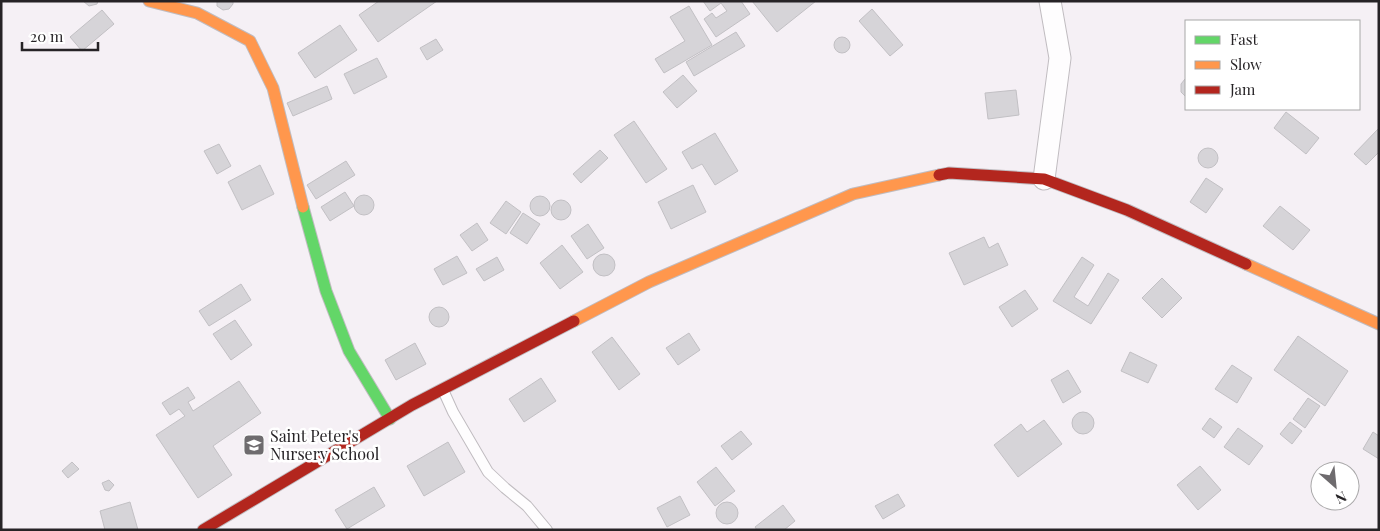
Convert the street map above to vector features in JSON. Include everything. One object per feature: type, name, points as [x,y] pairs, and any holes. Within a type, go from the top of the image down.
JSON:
[{"type":"street","points":[[149,1],[197,12],[250,41],[273,88],[300,198],[326,291],[349,351],[390,419]]},
{"type":"street","points":[[1044,179],[1060,58],[1050,1]]},
{"type":"street","points":[[203,530],[412,405],[649,282],[853,194],[949,173],[1044,179],[1127,210],[1379,324]]},
{"type":"lane","points":[[443,390],[488,472],[527,506],[547,530]]},
{"type":"building","points":[[83,1],[98,1],[97,4],[89,6]]},
{"type":"building","points":[[217,1],[233,1],[233,4],[229,9],[223,10],[217,6]]},
{"type":"building","points":[[379,1],[437,1],[378,42],[359,15]]},
{"type":"building","points":[[703,1],[741,1],[750,14],[716,37],[704,19],[712,13],[716,18],[727,11],[721,3],[710,11]]},
{"type":"building","points":[[752,1],[816,1],[777,32]]},
{"type":"building","points":[[689,6],[712,45],[664,73],[655,59],[685,41],[670,17]]},
{"type":"building","points":[[872,9],[903,45],[890,56],[859,21]]},
{"type":"building","points":[[102,10],[114,24],[82,51],[70,37]]},
{"type":"building","points":[[340,25],[357,50],[315,78],[298,53]]},
{"type":"building","points":[[736,32],[745,46],[694,76],[686,62]]},
{"type":"building","points":[[839,37],[845,37],[850,42],[848,51],[839,53],[834,48],[834,42]]},
{"type":"building","points":[[436,39],[443,50],[427,60],[420,48]]},
{"type":"building","points":[[377,58],[387,77],[354,94],[344,74]]},
{"type":"building","points":[[683,75],[697,91],[677,108],[663,92]]},
{"type":"building","points":[[1185,79],[1185,96],[1181,92],[1181,84]]},
{"type":"building","points":[[327,86],[332,99],[293,116],[287,103]]},
{"type":"building","points":[[1016,90],[1019,115],[988,119],[985,93]]},
{"type":"building","points":[[1286,112],[1319,138],[1306,154],[1274,128]]},
{"type":"building","points":[[634,121],[667,169],[646,183],[614,135]]},
{"type":"building","points":[[1378,129],[1379,152],[1366,165],[1354,154]]},
{"type":"building","points":[[715,133],[738,171],[715,185],[702,164],[692,169],[682,152]]},
{"type":"building","points":[[219,144],[231,166],[217,174],[204,151]]},
{"type":"building","points":[[1208,148],[1215,151],[1218,158],[1215,165],[1208,168],[1201,165],[1198,158],[1201,151]]},
{"type":"building","points":[[600,150],[608,158],[581,183],[573,174]]},
{"type":"building","points":[[346,161],[355,175],[316,199],[307,185]]},
{"type":"building","points":[[260,165],[274,194],[242,210],[228,182]]},
{"type":"building","points":[[1206,178],[1223,189],[1206,213],[1190,202]]},
{"type":"building","points":[[693,185],[706,212],[671,229],[658,202]]},
{"type":"building","points":[[345,192],[354,206],[330,221],[321,207]]},
{"type":"building","points":[[364,195],[371,198],[374,205],[371,212],[364,215],[357,212],[354,205],[357,198]]},
{"type":"building","points":[[540,196],[547,199],[550,206],[547,213],[540,216],[533,213],[530,206],[533,199]]},
{"type":"building","points":[[561,200],[568,203],[571,210],[568,217],[561,220],[554,217],[551,210],[554,203]]},
{"type":"building","points":[[506,201],[521,212],[506,234],[490,223]]},
{"type":"building","points":[[1280,206],[1310,230],[1293,250],[1263,226]]},
{"type":"building","points":[[523,213],[540,224],[527,244],[510,233]]},
{"type":"building","points":[[477,223],[488,240],[472,251],[460,235]]},
{"type":"building","points":[[588,224],[604,248],[587,259],[571,236]]},
{"type":"building","points":[[984,237],[989,248],[998,243],[1008,265],[964,285],[949,253]]},
{"type":"building","points":[[562,245],[583,272],[560,289],[540,263]]},
{"type":"building","points":[[604,254],[612,257],[615,265],[612,273],[604,276],[596,273],[593,265],[596,257]]},
{"type":"building","points":[[457,256],[467,273],[443,285],[434,269]]},
{"type":"building","points":[[497,257],[504,270],[484,281],[476,269]]},
{"type":"building","points":[[1082,257],[1094,265],[1074,297],[1088,306],[1108,273],[1119,280],[1091,324],[1053,301]]},
{"type":"building","points":[[1162,278],[1182,298],[1162,318],[1142,298]]},
{"type":"building","points":[[241,284],[251,300],[209,326],[199,311]]},
{"type":"building","points":[[1025,290],[1038,309],[1012,327],[999,307]]},
{"type":"building","points":[[439,307],[446,310],[449,317],[446,324],[439,327],[432,324],[429,317],[432,310]]},
{"type":"building","points":[[235,320],[252,345],[231,360],[213,334]]},
{"type":"building","points":[[689,333],[700,350],[678,365],[666,348]]},
{"type":"building","points":[[1298,336],[1348,371],[1325,406],[1274,370]]},
{"type":"building","points":[[612,337],[640,374],[619,390],[592,352]]},
{"type":"building","points":[[415,343],[426,364],[396,380],[385,360]]},
{"type":"building","points":[[1130,352],[1157,365],[1148,383],[1121,371]]},
{"type":"building","points":[[1232,365],[1252,378],[1237,403],[1215,389]]},
{"type":"building","points":[[1068,370],[1081,392],[1063,403],[1051,380]]},
{"type":"building","points":[[541,378],[556,401],[524,422],[509,399]]},
{"type":"building","points":[[239,381],[261,413],[213,446],[232,475],[198,498],[156,435],[185,416],[179,409],[170,415],[162,403],[188,387],[195,398],[188,402],[193,411]]},
{"type":"building","points":[[1308,398],[1320,406],[1305,428],[1293,419]]},
{"type":"building","points":[[1083,412],[1091,415],[1094,423],[1091,431],[1083,434],[1075,431],[1072,423],[1075,415]]},
{"type":"building","points":[[1210,418],[1222,427],[1214,438],[1202,429]]},
{"type":"building","points":[[1044,420],[1062,444],[1018,477],[994,445],[1021,424],[1027,432]]},
{"type":"building","points":[[1290,422],[1302,431],[1292,444],[1280,434]]},
{"type":"building","points":[[1238,428],[1263,446],[1249,465],[1224,447]]},
{"type":"building","points":[[741,431],[752,444],[732,460],[721,446]]},
{"type":"building","points":[[1373,432],[1379,436],[1379,459],[1363,449]]},
{"type":"building","points":[[448,442],[465,472],[424,496],[407,466]]},
{"type":"building","points":[[72,462],[79,469],[68,478],[62,471]]},
{"type":"building","points":[[1200,466],[1221,490],[1198,510],[1177,485]]},
{"type":"building","points":[[716,467],[735,491],[715,506],[697,482]]},
{"type":"building","points":[[109,480],[114,485],[109,491],[105,490],[102,483]]},
{"type":"building","points":[[374,487],[385,506],[347,529],[335,510]]},
{"type":"building","points":[[898,494],[905,506],[883,519],[875,506]]},
{"type":"building","points":[[680,496],[690,515],[667,527],[657,508]]},
{"type":"building","points":[[130,502],[138,530],[105,530],[100,511]]},
{"type":"building","points":[[727,502],[735,505],[738,513],[735,521],[727,524],[719,521],[716,513],[719,505]]},
{"type":"building","points":[[783,505],[795,521],[784,530],[757,530],[755,527]]},
{"type":"traffic: fast","points":[[303,207],[326,291],[349,351],[390,419]]},
{"type":"traffic: slow","points":[[149,1],[197,13],[250,41],[273,88],[303,207]]},
{"type":"traffic: slow","points":[[574,321],[649,282],[853,194],[939,175]]},
{"type":"traffic: slow","points":[[1246,264],[1379,324]]},
{"type":"traffic: jam","points":[[939,175],[949,173],[1044,179],[1127,210],[1246,264]]},
{"type":"traffic: jam","points":[[203,530],[412,405],[574,321]]},
{"type":"place","name":"Saint Peter's Nursery School","points":[[254,445]]}]
